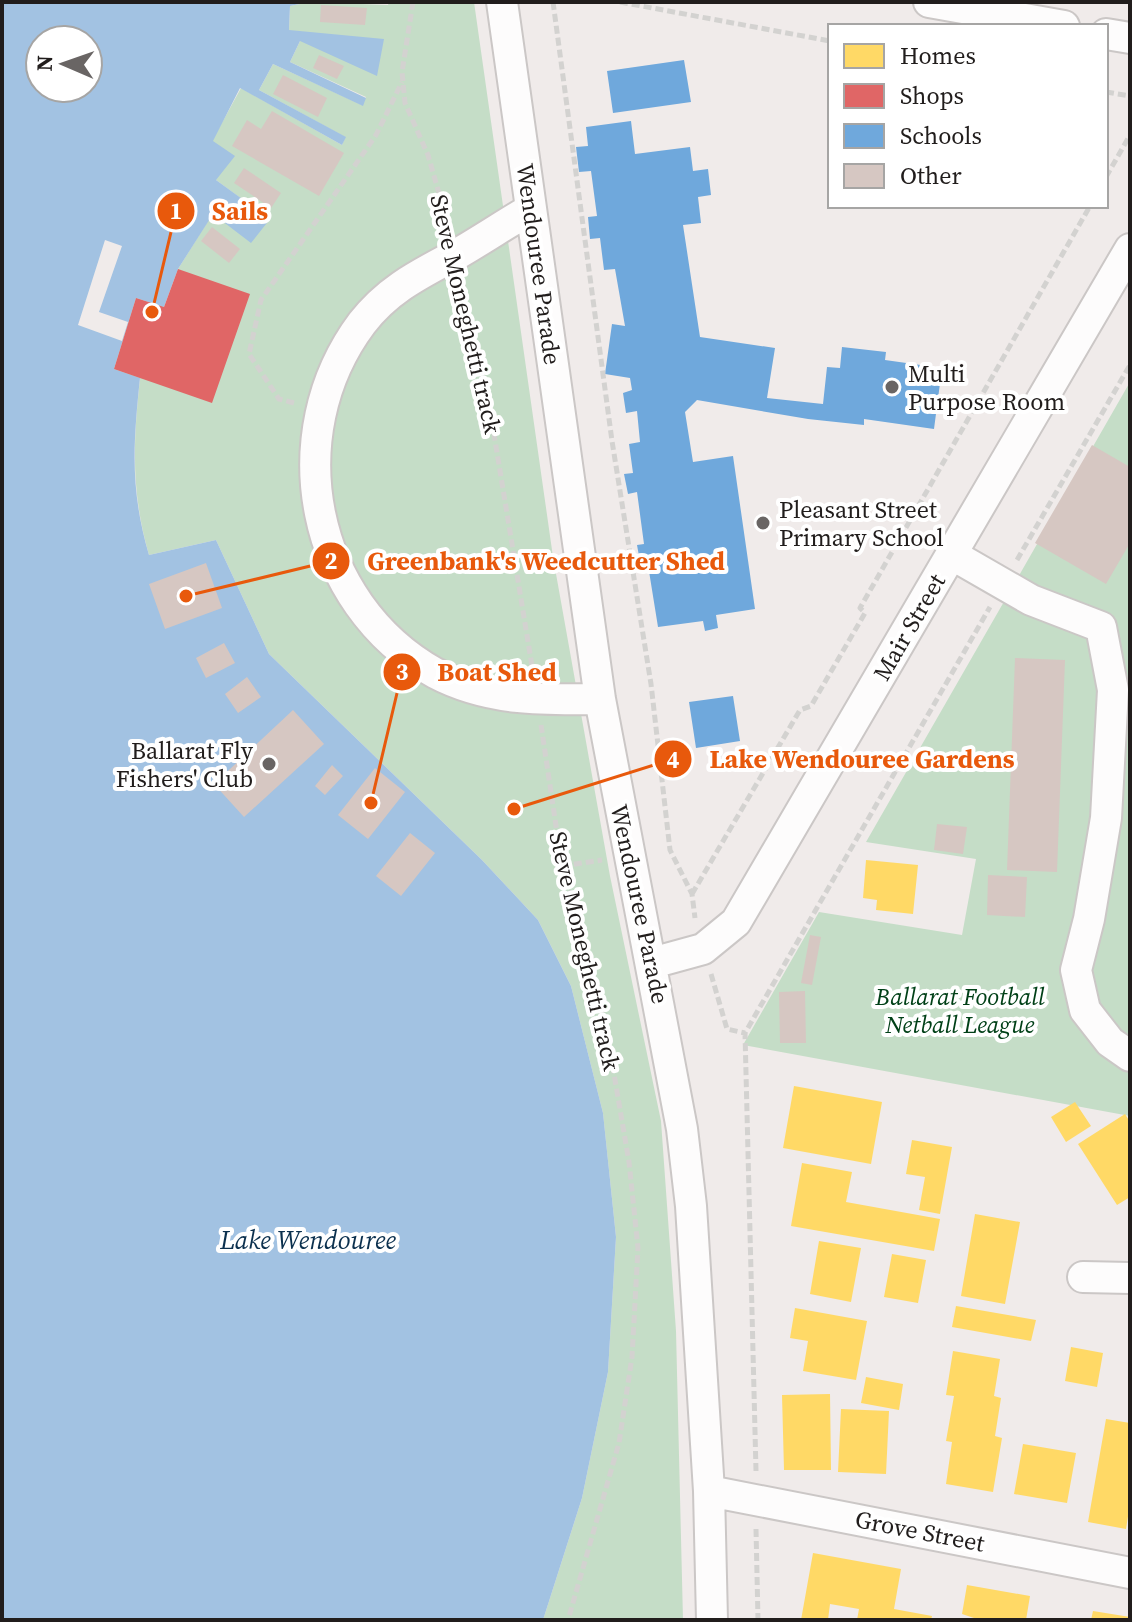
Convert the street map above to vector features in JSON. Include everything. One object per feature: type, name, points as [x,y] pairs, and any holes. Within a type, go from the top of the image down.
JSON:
[{"type":"street","name":"Wendouree Parade","points":[[502,2],[600,699],[628,857],[669,1048],[691,1206],[709,1491],[712,1620]]},
{"type":"street","points":[[929,2],[1053,24]]},
{"type":"street","points":[[1108,34],[1130,38]]},
{"type":"street","points":[[531,209],[390,291],[363,322],[342,353],[324,390],[315,440],[316,490],[325,537],[343,582],[368,617],[398,647],[436,673],[511,699],[600,699]]},
{"type":"street","name":"Mair Street","points":[[652,963],[703,949],[721,938],[736,922],[1130,249]]},
{"type":"street","points":[[951,554],[1031,600],[1101,627],[1113,690],[1106,818],[1089,919],[1076,970],[1085,1010],[1110,1042],[1130,1056]]},
{"type":"street","points":[[1083,1277],[1130,1278]]},
{"type":"street","name":"Grove Street","points":[[709,1491],[1130,1573]]},
{"type":"path","name":"Steve Moneghetti track","points":[[413,2],[403,81],[405,103],[428,155],[477,341],[562,866],[598,994],[614,1074],[629,1162],[638,1248],[632,1357],[619,1443],[568,1620]]},
{"type":"path","points":[[553,2],[612,441],[651,684],[670,850],[692,894],[703,949],[727,1029],[745,1033]]},
{"type":"path","points":[[620,2],[828,41]]},
{"type":"path","points":[[321,411],[279,399],[249,354],[261,300],[376,135],[403,81]]},
{"type":"path","points":[[1108,92],[1130,96]]},
{"type":"path","points":[[1108,174],[1130,135]]},
{"type":"path","points":[[692,894],[800,710],[811,706],[865,613],[860,608],[1089,208]]},
{"type":"path","points":[[756,1479],[745,1033],[1130,365]]},
{"type":"path","points":[[756,1522],[758,1620]]},
{"type":"green space","points":[[309,2],[388,5],[389,2],[474,2],[553,557],[610,876],[661,1121],[676,1331],[683,1620],[543,1620],[582,1498],[608,1372],[616,1237],[603,1113],[571,986],[538,920],[482,860],[269,654],[216,540],[149,555],[143,532],[135,467],[140,379],[114,369],[136,298],[165,307],[178,269],[213,213],[269,219],[216,180],[212,141],[241,88],[342,145],[345,137],[259,90],[273,64],[362,105],[366,97],[290,62],[300,41],[289,31],[290,6]]},
{"type":"green space","name":"Ballarat Football Netball League","points":[[1130,382],[1130,1116],[743,1045],[819,912],[962,935],[976,859],[866,842]]},
{"type":"water","name":"Lake Wendouree","points":[[2,2],[309,2],[290,6],[289,30],[384,39],[377,76],[300,41],[290,62],[366,98],[363,106],[273,64],[259,90],[346,137],[342,145],[240,88],[213,141],[235,156],[216,180],[270,219],[251,243],[213,214],[178,269],[164,307],[136,298],[114,369],[140,378],[136,488],[149,555],[216,540],[269,654],[482,860],[538,920],[571,986],[603,1113],[616,1237],[608,1372],[582,1498],[543,1620],[2,1620]]},
{"type":"pier","points":[[105,240],[122,246],[99,312],[128,322],[122,341],[78,325]]},
{"type":"building: Homes","points":[[866,860],[918,865],[913,914],[876,910],[877,900],[863,898]]},
{"type":"building: Homes","points":[[794,1086],[882,1102],[871,1164],[783,1148]]},
{"type":"building: Homes","points":[[1075,1102],[1091,1126],[1066,1142],[1051,1117]]},
{"type":"building: Homes","points":[[1125,1114],[1130,1122],[1130,1197],[1117,1205],[1078,1144]]},
{"type":"building: Homes","points":[[912,1140],[952,1147],[940,1214],[919,1210],[925,1177],[906,1174]]},
{"type":"building: Homes","points":[[802,1163],[852,1172],[846,1202],[940,1219],[934,1251],[791,1226]]},
{"type":"building: Homes","points":[[975,1214],[1020,1222],[1005,1304],[961,1296]]},
{"type":"building: Homes","points":[[819,1241],[861,1248],[851,1302],[810,1294]]},
{"type":"building: Homes","points":[[892,1254],[926,1260],[918,1303],[884,1297]]},
{"type":"building: Homes","points":[[956,1306],[1036,1320],[1031,1341],[952,1327]]},
{"type":"building: Homes","points":[[795,1308],[867,1321],[856,1380],[803,1371],[808,1341],[790,1338]]},
{"type":"building: Homes","points":[[1071,1347],[1103,1353],[1097,1387],[1065,1381]]},
{"type":"building: Homes","points":[[953,1351],[1000,1359],[994,1396],[1001,1398],[995,1436],[1002,1438],[993,1492],[946,1484],[952,1442],[946,1441],[954,1396],[946,1395]]},
{"type":"building: Homes","points":[[866,1377],[903,1384],[899,1410],[861,1403]]},
{"type":"building: Homes","points":[[830,1394],[831,1470],[784,1470],[782,1395]]},
{"type":"building: Homes","points":[[841,1409],[889,1411],[886,1474],[838,1472]]},
{"type":"building: Homes","points":[[1106,1419],[1130,1423],[1130,1504],[1126,1529],[1088,1522]]},
{"type":"building: Homes","points":[[1023,1444],[1076,1453],[1067,1503],[1014,1494]]},
{"type":"building: Homes","points":[[813,1553],[901,1569],[894,1609],[932,1616],[931,1620],[857,1620],[859,1609],[830,1604],[828,1620],[801,1620]]},
{"type":"building: Homes","points":[[967,1585],[1030,1596],[1026,1620],[980,1620],[962,1614]]},
{"type":"building: Homes","points":[[1093,1611],[1130,1617],[1130,1620],[1091,1620]]},
{"type":"building: Shops","points":[[178,269],[250,294],[212,403],[114,369],[136,298],[164,307]]},
{"type":"building: Schools","points":[[684,60],[691,102],[613,113],[607,71]]},
{"type":"building: Schools","points":[[631,121],[635,154],[690,147],[693,171],[708,169],[711,195],[698,197],[701,223],[683,225],[700,337],[775,348],[767,398],[823,404],[827,367],[840,368],[842,347],[886,352],[885,360],[942,368],[934,429],[864,419],[864,425],[808,419],[697,400],[685,412],[693,462],[733,456],[755,609],[716,615],[718,628],[705,631],[703,621],[658,627],[648,565],[641,567],[637,545],[644,544],[637,492],[628,494],[624,474],[633,473],[629,444],[640,442],[637,411],[626,413],[623,393],[632,390],[630,378],[605,374],[612,324],[625,326],[615,269],[604,270],[600,238],[590,239],[588,217],[597,216],[591,171],[579,172],[576,147],[588,146],[586,127]]},
{"type":"building: Schools","points":[[733,696],[740,741],[696,748],[689,702]]},
{"type":"building: Other","points":[[321,5],[367,8],[365,25],[320,22]]},
{"type":"building: Other","points":[[319,55],[344,66],[337,79],[313,68]]},
{"type":"building: Other","points":[[283,75],[327,98],[318,117],[273,94]]},
{"type":"building: Other","points":[[272,111],[344,153],[319,196],[232,146],[247,120],[261,129]]},
{"type":"building: Other","points":[[244,168],[281,193],[271,208],[234,183]]},
{"type":"building: Other","points":[[212,227],[240,249],[229,263],[201,241]]},
{"type":"building: Other","points":[[1092,445],[1130,467],[1130,543],[1106,584],[1035,543]]},
{"type":"building: Other","points":[[206,563],[222,608],[165,629],[149,584]]},
{"type":"building: Other","points":[[224,643],[235,663],[206,678],[196,658]]},
{"type":"building: Other","points":[[1015,658],[1065,660],[1057,872],[1007,870]]},
{"type":"building: Other","points":[[247,677],[261,697],[238,713],[225,694]]},
{"type":"building: Other","name":"Ballarat Fly Fishers' Club","points":[[293,710],[324,744],[244,817],[214,784]]},
{"type":"building: Other","points":[[332,765],[343,776],[325,795],[315,786]]},
{"type":"building: Other","points":[[375,768],[405,792],[368,839],[338,815]]},
{"type":"building: Other","points":[[937,824],[967,827],[963,854],[934,850]]},
{"type":"building: Other","points":[[410,833],[435,853],[401,896],[376,876]]},
{"type":"building: Other","points":[[988,875],[1027,877],[1025,917],[987,915]]},
{"type":"building: Other","points":[[810,935],[821,937],[812,985],[801,983]]},
{"type":"building: Other","points":[[805,991],[806,1043],[780,1043],[779,992]]},
{"type":"place","name":"Sails","points":[[152,312]]},
{"type":"place","name":"Multi Purpose Room","points":[[892,387]]},
{"type":"place","name":"Pleasant Street Primary School","points":[[763,523]]},
{"type":"place","name":"Greenbank's Weedcutter Shed","points":[[186,596]]},
{"type":"place","name":"Ballarat Fly Fishers' Club","points":[[269,764]]},
{"type":"place","name":"Boat Shed","points":[[371,803]]},
{"type":"place","name":"Lake Wendouree Gardens","points":[[514,809]]}]
